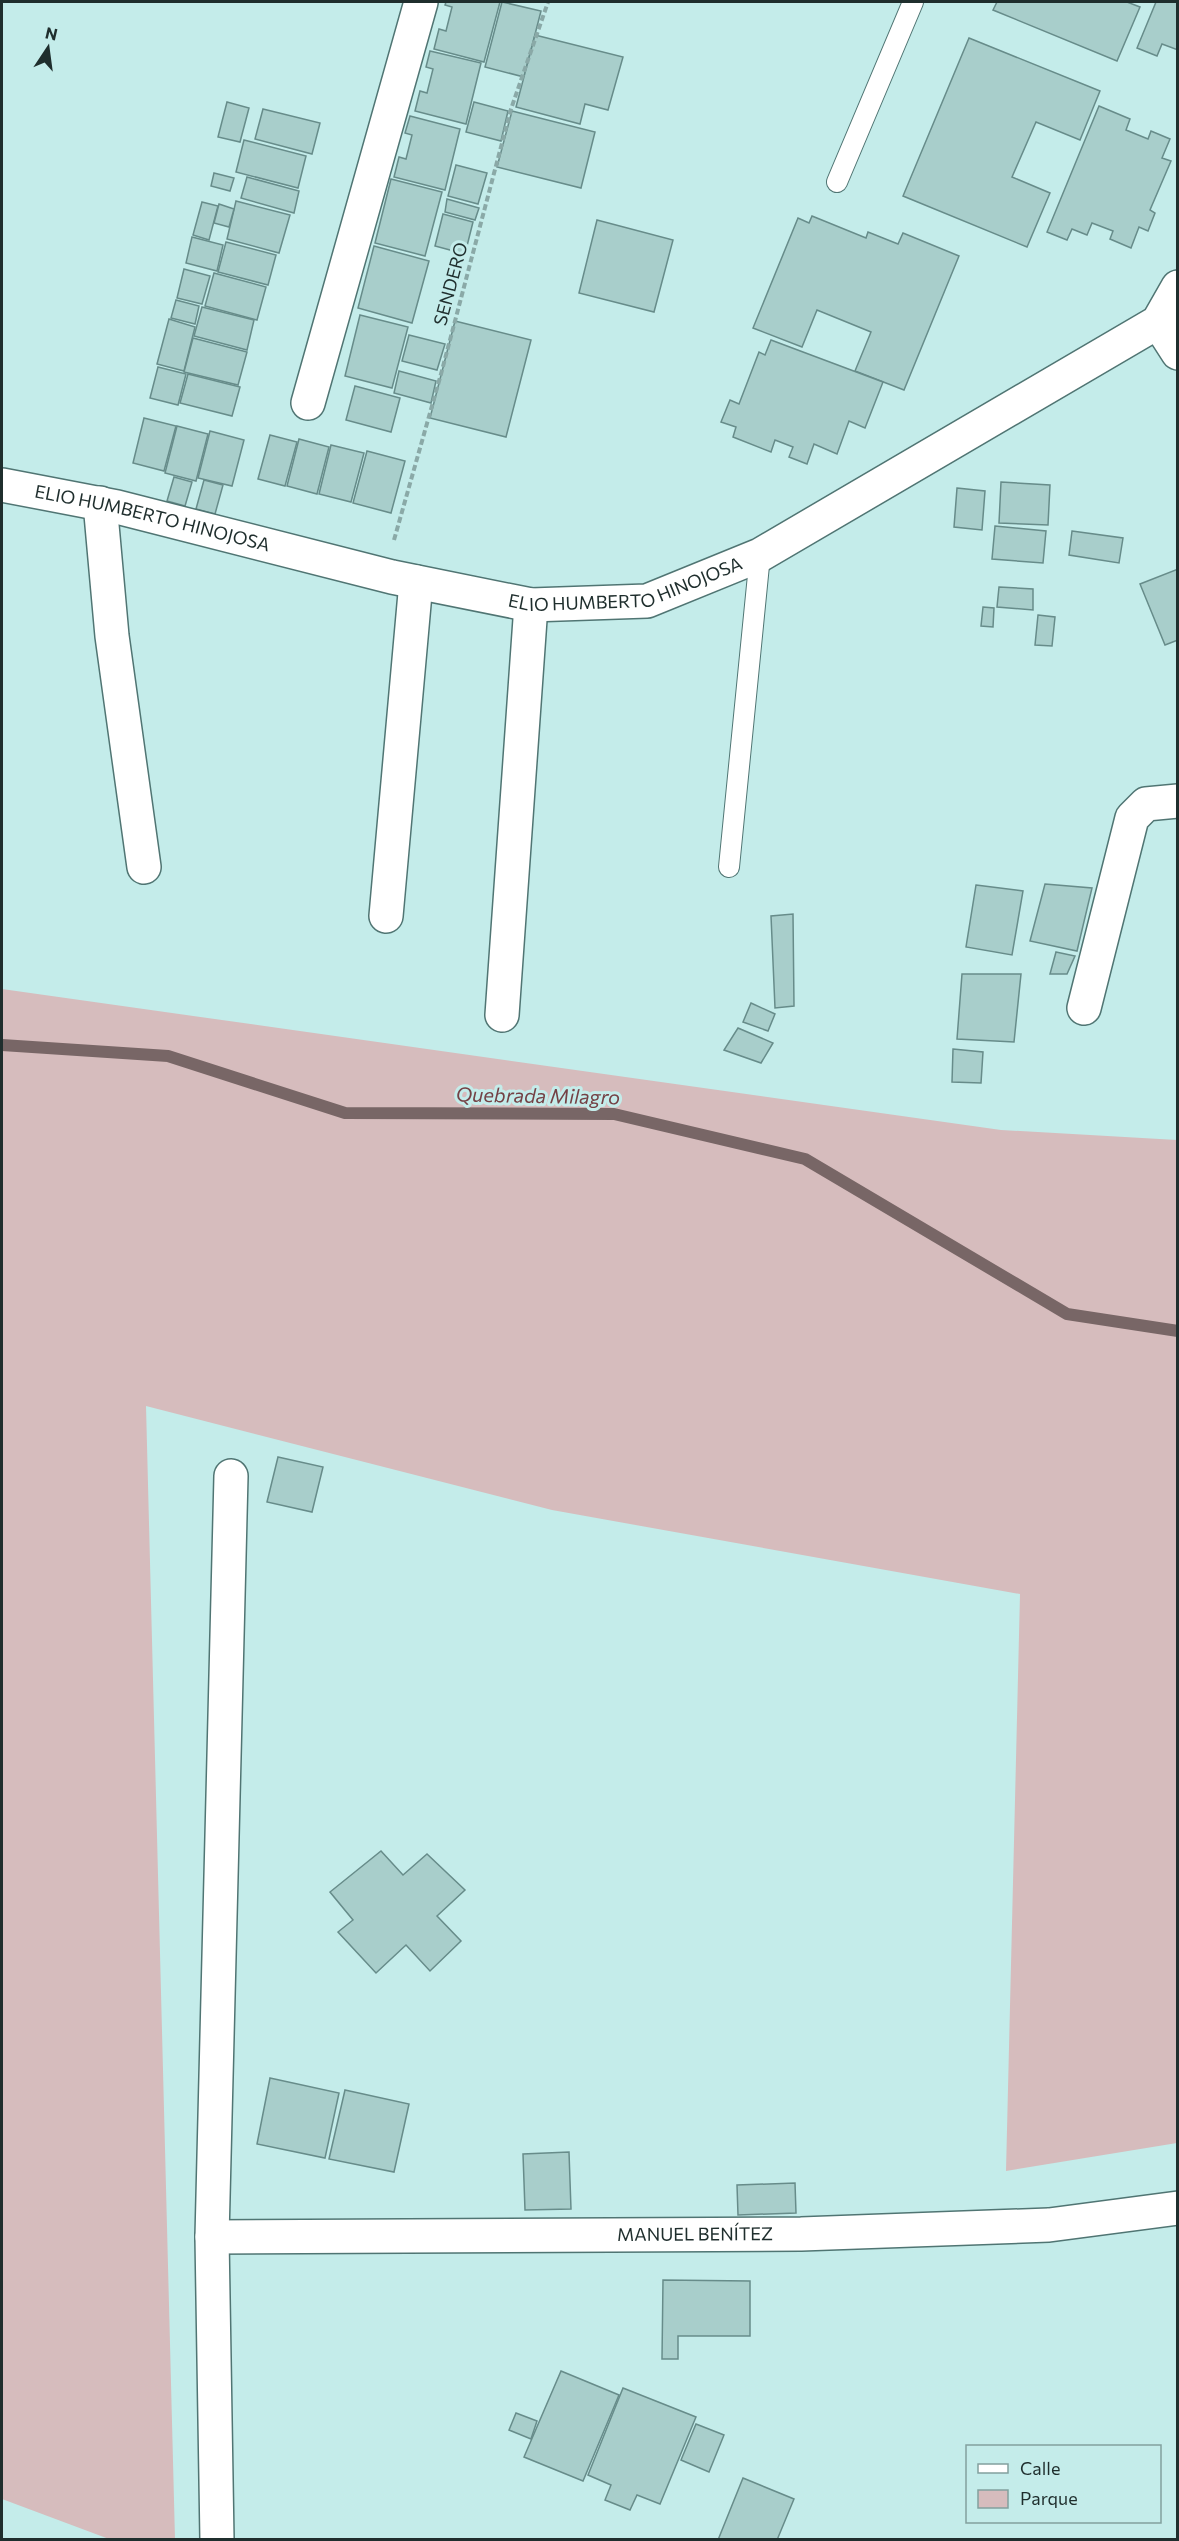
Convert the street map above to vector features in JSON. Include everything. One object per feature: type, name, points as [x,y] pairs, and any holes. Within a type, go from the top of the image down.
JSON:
[{"type":"street","points":[[308,403],[421,2]]},
{"type":"street","name":"ELIO HUMBERTO HINOJOSA","points":[[2,485],[100,503],[404,579],[531,605],[647,600],[760,555],[1158,322],[1178,287]]},
{"type":"street","points":[[1158,322],[1178,353]]},
{"type":"street","points":[[100,503],[112,636],[144,867]]},
{"type":"street","points":[[386,916],[404,579]]},
{"type":"street","points":[[502,1015],[531,605]]},
{"type":"street","points":[[1084,1008],[1132,818],[1146,804],[1178,801]]},
{"type":"street","points":[[217,2540],[212,2237],[231,1476]]},
{"type":"street","name":"MANUEL BENÍTEZ","points":[[212,2237],[801,2234],[1049,2225],[1178,2208]]},
{"type":"lane","points":[[837,182],[913,2]]},
{"type":"lane","points":[[729,867],[760,555]]},
{"type":"path","name":"SENDERO","points":[[404,579],[394,534],[441,374],[511,109],[548,2]]},
{"type":"green space","points":[[2,989],[1001,1130],[1177,1140],[1177,2143],[1006,2171],[1020,1594],[552,1510],[146,1406],[175,2539],[109,2539],[2,2499]]},
{"type":"building","points":[[446,2],[500,2],[484,62],[434,49],[439,29],[446,31],[452,7],[445,5]]},
{"type":"building","points":[[502,2],[541,11],[524,77],[485,67]]},
{"type":"building","points":[[997,2],[1127,2],[1140,7],[1117,61],[993,10]]},
{"type":"building","points":[[1156,2],[1178,2],[1178,50],[1162,44],[1157,56],[1137,48]]},
{"type":"building","points":[[535,35],[623,57],[608,110],[585,104],[580,124],[516,107]]},
{"type":"building","points":[[969,38],[1100,91],[1080,140],[1036,122],[1012,177],[1050,193],[1027,247],[903,196]]},
{"type":"building","points":[[430,51],[481,63],[466,124],[415,111],[420,91],[427,93],[433,69],[426,67]]},
{"type":"building","points":[[227,102],[249,108],[240,142],[218,137]]},
{"type":"building","points":[[474,102],[508,111],[501,141],[466,132]]},
{"type":"building","points":[[1099,106],[1130,119],[1126,130],[1148,139],[1151,131],[1170,139],[1162,158],[1171,161],[1150,210],[1155,213],[1148,231],[1139,227],[1131,248],[1110,239],[1113,231],[1092,223],[1087,235],[1072,229],[1067,240],[1047,232]]},
{"type":"building","points":[[263,109],[320,123],[312,154],[255,139]]},
{"type":"building","points":[[512,111],[595,132],[581,188],[497,167]]},
{"type":"building","points":[[410,116],[460,129],[445,190],[394,177],[399,157],[406,159],[412,135],[405,133]]},
{"type":"building","points":[[244,140],[306,156],[298,188],[236,172]]},
{"type":"building","points":[[456,165],[487,173],[478,204],[448,196]]},
{"type":"building","points":[[214,173],[234,178],[230,191],[211,186]]},
{"type":"building","points":[[247,177],[299,191],[294,213],[241,198]]},
{"type":"building","points":[[391,179],[442,192],[425,256],[375,243]]},
{"type":"building","points":[[447,199],[479,208],[475,220],[445,212]]},
{"type":"building","points":[[236,201],[290,215],[279,253],[227,239]]},
{"type":"building","points":[[202,202],[218,206],[209,240],[193,235]]},
{"type":"building","points":[[219,204],[234,209],[229,227],[214,223]]},
{"type":"building","points":[[443,214],[473,222],[465,254],[435,246]]},
{"type":"building","points":[[812,216],[866,238],[868,232],[898,244],[903,233],[959,256],[904,390],[855,371],[871,332],[817,310],[802,347],[753,328],[798,218],[809,223]]},
{"type":"building","points":[[597,220],[673,240],[654,312],[579,293]]},
{"type":"building","points":[[192,237],[223,245],[217,271],[186,263]]},
{"type":"building","points":[[226,242],[276,255],[268,285],[218,272]]},
{"type":"building","points":[[374,246],[429,261],[412,323],[358,308]]},
{"type":"building","points":[[184,269],[210,276],[202,304],[177,298]]},
{"type":"building","points":[[214,273],[266,287],[257,320],[205,306]]},
{"type":"building","points":[[176,300],[199,306],[195,324],[171,318]]},
{"type":"building","points":[[202,307],[254,320],[247,350],[194,336]]},
{"type":"building","points":[[360,315],[408,327],[392,388],[345,376]]},
{"type":"building","points":[[169,319],[195,327],[184,371],[157,364]]},
{"type":"building","points":[[455,321],[531,340],[506,437],[430,418]]},
{"type":"building","points":[[409,335],[445,344],[437,370],[402,361]]},
{"type":"building","points":[[193,338],[247,352],[238,385],[184,372]]},
{"type":"building","points":[[771,340],[883,382],[865,428],[849,421],[837,454],[814,444],[807,464],[789,457],[793,447],[775,440],[771,452],[733,437],[736,427],[721,422],[730,400],[739,404],[759,352],[765,355]]},
{"type":"building","points":[[158,367],[186,374],[178,405],[150,398]]},
{"type":"building","points":[[399,371],[436,381],[431,403],[394,393]]},
{"type":"building","points":[[188,374],[240,387],[232,416],[180,403]]},
{"type":"building","points":[[355,386],[400,398],[391,432],[346,420]]},
{"type":"building","points":[[144,418],[176,426],[164,471],[133,463]]},
{"type":"building","points":[[177,426],[208,434],[196,481],[165,473]]},
{"type":"building","points":[[210,431],[244,440],[232,486],[198,478]]},
{"type":"building","points":[[270,435],[297,442],[285,486],[258,479]]},
{"type":"building","points":[[299,439],[329,447],[317,494],[287,486]]},
{"type":"building","points":[[331,445],[364,453],[351,502],[319,494]]},
{"type":"building","points":[[367,451],[405,461],[391,513],[353,503]]},
{"type":"building","points":[[174,477],[192,482],[185,506],[167,501]]},
{"type":"building","points":[[204,480],[223,485],[215,514],[196,509]]},
{"type":"building","points":[[1001,482],[1050,485],[1048,525],[999,523]]},
{"type":"building","points":[[957,488],[985,491],[982,530],[954,527]]},
{"type":"building","points":[[995,526],[1046,531],[1043,563],[992,559]]},
{"type":"building","points":[[1072,531],[1123,538],[1119,563],[1069,555]]},
{"type":"building","points":[[1178,569],[1178,640],[1165,645],[1140,584]]},
{"type":"building","points":[[999,587],[1033,589],[1033,610],[997,607]]},
{"type":"building","points":[[983,607],[994,608],[993,627],[981,626]]},
{"type":"building","points":[[1038,615],[1055,617],[1052,646],[1035,645]]},
{"type":"building","points":[[1045,884],[1092,888],[1077,951],[1030,941]]},
{"type":"building","points":[[976,885],[1023,891],[1012,955],[966,947]]},
{"type":"building","points":[[793,914],[794,1006],[775,1008],[771,916]]},
{"type":"building","points":[[1056,952],[1075,956],[1067,974],[1050,974]]},
{"type":"building","points":[[962,974],[1021,974],[1014,1042],[957,1039]]},
{"type":"building","points":[[751,1003],[775,1014],[768,1031],[743,1022]]},
{"type":"building","points":[[738,1028],[773,1043],[761,1063],[724,1050]]},
{"type":"building","points":[[953,1049],[983,1052],[981,1083],[952,1082]]},
{"type":"building","points":[[278,1457],[323,1467],[312,1512],[267,1502]]},
{"type":"building","points":[[381,1851],[403,1875],[427,1854],[465,1890],[437,1916],[461,1941],[430,1971],[406,1945],[376,1973],[338,1932],[353,1920],[330,1892]]},
{"type":"building","points":[[270,2078],[339,2093],[325,2158],[257,2144]]},
{"type":"building","points":[[345,2090],[409,2104],[394,2172],[329,2159]]},
{"type":"building","points":[[569,2152],[571,2209],[525,2210],[523,2154]]},
{"type":"building","points":[[795,2183],[796,2213],[738,2215],[737,2185]]},
{"type":"building","points":[[663,2280],[750,2281],[750,2336],[678,2336],[678,2359],[662,2359]]},
{"type":"building","points":[[561,2371],[619,2395],[583,2481],[524,2457]]},
{"type":"building","points":[[623,2388],[696,2417],[660,2504],[637,2495],[630,2510],[605,2500],[611,2485],[588,2475]]},
{"type":"building","points":[[516,2413],[537,2421],[531,2439],[509,2430]]},
{"type":"building","points":[[696,2424],[724,2435],[709,2472],[681,2460]]},
{"type":"building","points":[[743,2478],[794,2499],[777,2540],[718,2540]]},
{"type":"waterway","name":"Quebrada Milagro","points":[[2,1045],[168,1056],[345,1113],[614,1114],[805,1159],[1067,1314],[1178,1331]]}]
